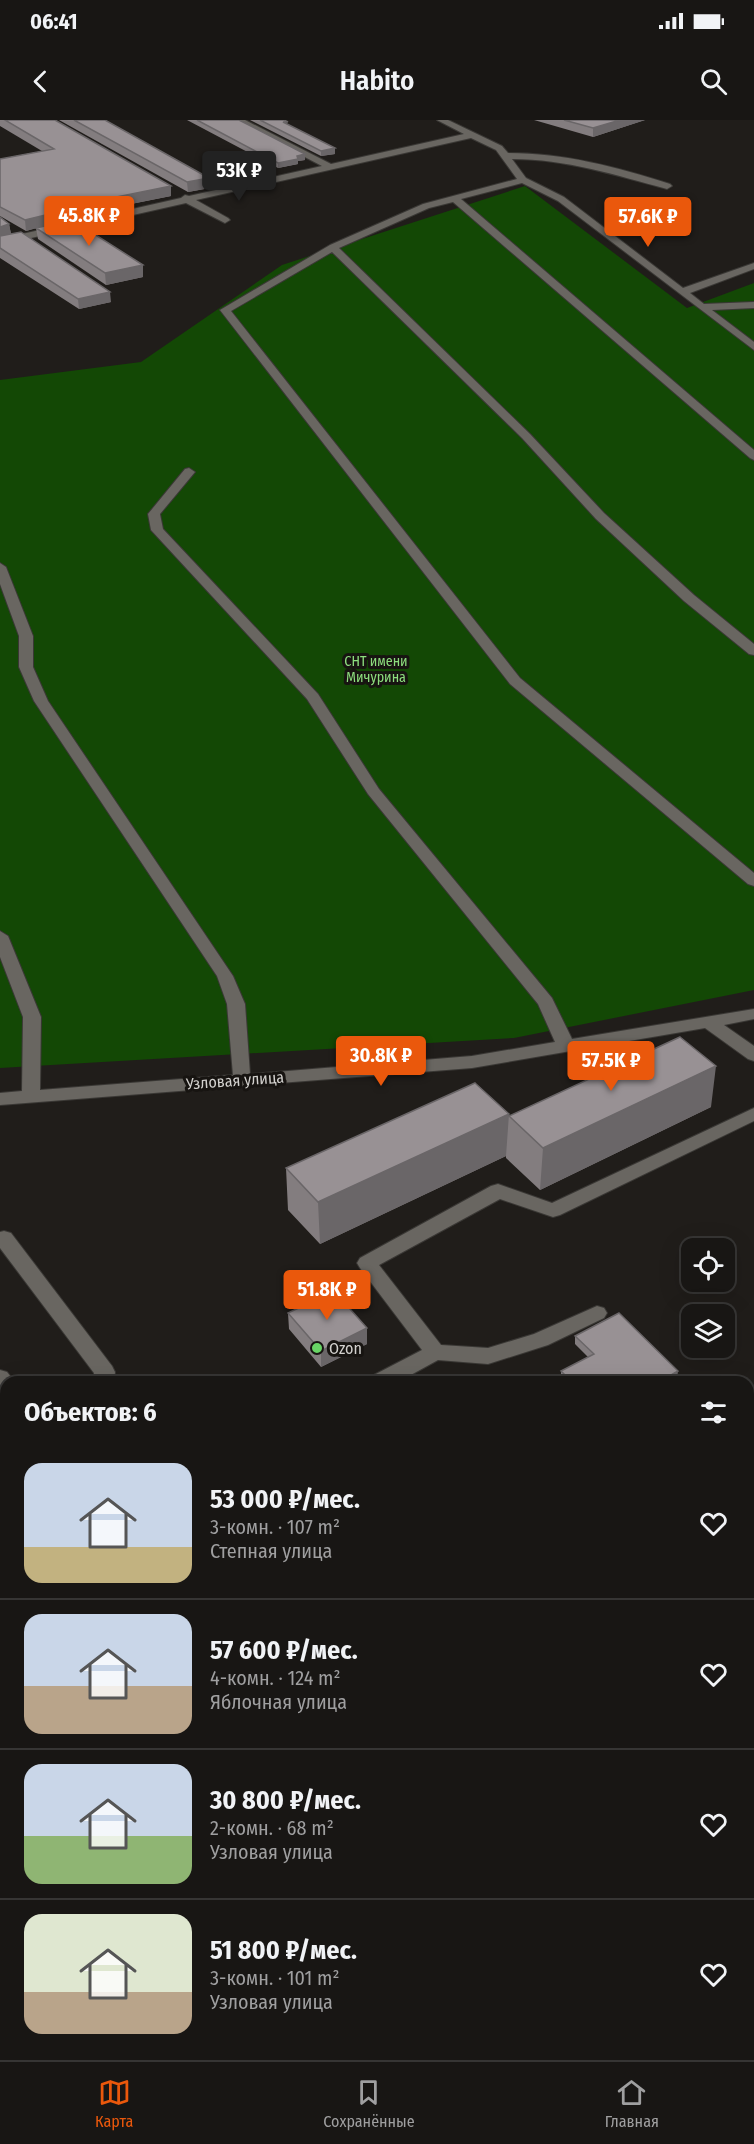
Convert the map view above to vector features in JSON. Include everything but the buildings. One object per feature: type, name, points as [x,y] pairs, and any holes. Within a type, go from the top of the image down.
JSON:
[{"type":"street","points":[[238,120],[330,167]]},
{"type":"street","points":[[441,120],[499,148],[523,180],[561,199],[754,347]]},
{"type":"street","points":[[0,242],[472,135]]},
{"type":"street","points":[[505,156],[552,156],[613,169],[667,186]]},
{"type":"street","points":[[523,180],[426,206],[333,247],[225,310],[515,681],[754,881]]},
{"type":"street","points":[[178,195],[225,220]]},
{"type":"street","points":[[454,198],[754,456]]},
{"type":"street","points":[[8,225],[34,243]]},
{"type":"street","points":[[333,247],[526,436],[600,516],[689,598],[754,651]]},
{"type":"street","points":[[682,292],[754,266]]},
{"type":"street","points":[[702,307],[754,306]]},
{"type":"street","points":[[189,472],[154,514],[157,530],[313,697],[373,791],[546,1002],[566,1046]]},
{"type":"street","points":[[0,567],[26,636],[26,667],[41,701],[225,976],[236,1004],[242,1080]]},
{"type":"street","points":[[0,936],[32,1017],[31,1096]]},
{"type":"street","name":"Узловая улица","points":[[0,1099],[472,1062],[754,1014]]},
{"type":"street","points":[[709,1022],[754,1055]]},
{"type":"street","points":[[435,1352],[367,1263],[498,1191],[553,1210],[754,1114]]},
{"type":"street","points":[[0,1241],[4,1238],[105,1372],[105,1376]]},
{"type":"street","points":[[390,1376],[435,1352],[488,1356],[542,1340],[597,1313]]},
{"type":"green space","name":"СНТ имени Мичурина","points":[[525,186],[687,308],[754,283],[754,990],[514,1038],[0,1068],[0,380],[141,362],[282,265]]},
{"type":"place","name":"Ozon","points":[[317,1348]]}]
